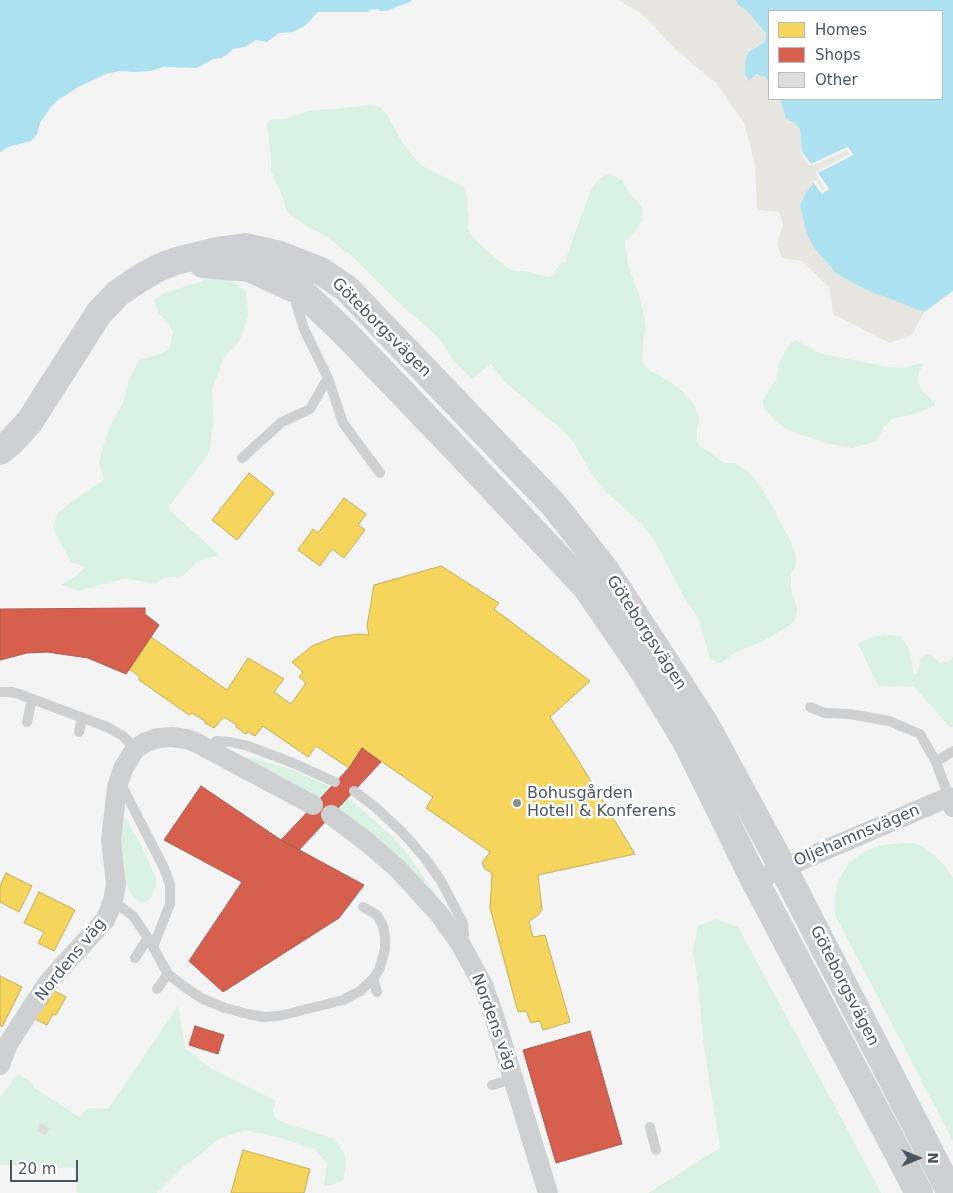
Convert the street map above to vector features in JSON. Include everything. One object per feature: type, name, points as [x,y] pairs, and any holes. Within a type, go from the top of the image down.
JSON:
[{"type":"main road","name":"Göteborgsvägen","points":[[0,451],[12,442],[30,421],[99,313],[118,293],[142,276],[158,268],[176,261],[216,251],[245,247],[280,255],[321,271],[347,290],[553,504],[606,571],[704,722],[783,868],[951,1193]]},
{"type":"main road","name":"Göteborgsvägen","points":[[176,261],[250,268],[302,292],[344,332],[448,440],[587,588],[643,670],[686,741],[755,881],[918,1193]]},
{"type":"street","name":"Nordens väg","points":[[0,1065],[8,1044],[47,984],[105,920],[113,901],[116,884],[111,840],[119,781],[123,769],[135,749],[146,742],[158,738],[186,739],[322,810],[368,843],[397,868],[440,914],[461,945],[483,985],[514,1078],[548,1193]]},
{"type":"street","name":"Oljehamnsvägen","points":[[755,881],[952,800]]},
{"type":"lane","points":[[302,292],[296,303],[304,329],[328,378],[343,423],[380,473]]},
{"type":"lane","points":[[242,458],[282,422],[310,409],[328,378]]},
{"type":"lane","points":[[0,692],[19,694],[107,727],[123,736],[135,749]]},
{"type":"lane","points":[[27,722],[32,699]]},
{"type":"lane","points":[[810,707],[826,713],[850,714],[889,721],[920,734],[936,762],[952,800]]},
{"type":"lane","points":[[79,732],[82,718]]},
{"type":"lane","points":[[209,750],[216,741],[248,746],[335,782]]},
{"type":"lane","points":[[936,762],[953,751]]},
{"type":"lane","points":[[119,781],[164,868],[170,885],[170,904],[151,942],[135,958]]},
{"type":"lane","points":[[354,791],[374,806],[402,832],[424,857],[441,881],[462,922],[464,935],[461,945]]},
{"type":"lane","points":[[113,901],[133,916],[151,942],[168,974],[186,988],[214,1004],[236,1012],[264,1017],[279,1016],[343,1000],[360,991],[373,979],[379,970],[382,960],[385,949],[385,937],[383,926],[377,915],[363,907]]},
{"type":"lane","points":[[157,989],[168,974]]},
{"type":"lane","points":[[373,979],[377,992]]},
{"type":"lane","points":[[492,1085],[514,1078]]},
{"type":"lane","points":[[650,1128],[656,1150]]},
{"type":"green space","points":[[369,105],[380,107],[388,116],[402,142],[422,166],[464,187],[467,197],[468,229],[473,238],[511,270],[550,277],[565,262],[594,185],[600,178],[606,175],[622,180],[629,192],[642,207],[642,221],[625,241],[628,265],[639,295],[645,321],[646,331],[643,341],[642,362],[650,371],[663,377],[682,391],[695,406],[699,418],[697,430],[698,444],[721,461],[734,463],[747,470],[770,502],[796,555],[796,565],[791,574],[791,588],[797,608],[793,623],[765,640],[732,654],[723,662],[718,663],[710,659],[699,619],[685,599],[655,542],[642,524],[606,492],[591,473],[567,434],[506,384],[491,364],[472,379],[454,361],[438,337],[399,303],[351,255],[322,234],[290,215],[271,171],[267,123],[269,120],[283,119],[312,110]]},
{"type":"green space","points":[[209,277],[230,279],[246,292],[248,316],[239,342],[224,357],[212,390],[213,424],[209,453],[168,508],[219,555],[198,561],[183,576],[164,578],[155,584],[126,578],[79,591],[61,585],[86,567],[71,562],[53,529],[57,513],[104,480],[99,462],[109,428],[123,402],[130,376],[140,360],[169,350],[173,333],[168,322],[158,313],[154,300],[164,293],[198,283]]},
{"type":"green space","points":[[796,340],[819,353],[887,367],[902,368],[922,363],[918,382],[923,392],[935,402],[935,406],[911,415],[892,419],[883,428],[877,441],[852,448],[826,443],[790,431],[778,423],[764,409],[763,401],[769,389],[776,381],[783,354],[792,342]]},
{"type":"green space","points":[[884,635],[900,636],[909,648],[913,673],[915,674],[917,673],[921,657],[930,654],[940,663],[951,661],[953,656],[953,727],[950,727],[914,687],[878,686],[858,643]]},
{"type":"green space","points":[[249,757],[293,770],[327,785],[350,800],[393,837],[406,852],[452,917],[323,799],[248,759]]},
{"type":"green space","points":[[123,818],[127,820],[141,845],[156,878],[156,886],[153,893],[150,899],[144,903],[139,902],[127,887],[120,838]]},
{"type":"green space","points":[[913,843],[923,847],[946,867],[953,878],[953,1141],[835,915],[835,897],[838,881],[849,863],[863,852],[882,845]]},
{"type":"green space","points":[[716,919],[738,927],[881,1193],[648,1193],[720,1148],[704,1047],[693,953],[698,926]]},
{"type":"green space","points":[[178,1006],[185,1048],[212,1069],[276,1101],[273,1110],[278,1120],[334,1139],[344,1153],[346,1165],[343,1180],[324,1186],[327,1163],[315,1149],[245,1130],[221,1138],[182,1168],[157,1193],[77,1193],[75,1168],[0,1165],[0,1097],[19,1074],[33,1084],[33,1087],[80,1118],[87,1108],[108,1109]]},
{"type":"sand","points":[[618,0],[735,0],[766,33],[765,42],[747,52],[745,74],[749,80],[755,74],[765,77],[768,81],[768,100],[780,100],[786,119],[794,122],[800,129],[802,152],[848,147],[853,155],[829,189],[815,249],[836,273],[856,285],[924,312],[912,335],[890,343],[833,314],[830,288],[802,261],[782,258],[777,244],[783,224],[779,212],[757,210],[755,164],[744,123],[716,83],[677,51],[642,14]]},
{"type":"water","points":[[0,0],[412,0],[386,11],[378,9],[368,12],[318,12],[306,25],[293,32],[279,33],[267,42],[256,40],[245,47],[233,49],[225,56],[213,59],[197,68],[163,67],[151,71],[119,71],[106,74],[78,87],[58,100],[40,123],[37,134],[31,141],[8,147],[0,152]]},
{"type":"water","points":[[735,0],[953,0],[953,291],[924,312],[856,285],[836,273],[815,249],[807,235],[800,206],[805,194],[814,183],[822,194],[829,189],[818,173],[853,155],[848,147],[811,164],[802,152],[800,129],[794,122],[786,119],[780,100],[943,100],[943,10],[768,10],[768,81],[765,77],[756,74],[749,81],[745,74],[748,52],[765,42],[766,33],[745,9],[740,7]]},
{"type":"pier","points":[[848,147],[853,155],[818,173],[829,189],[822,194],[813,181],[816,181],[823,191],[825,189],[816,172],[849,154],[847,150],[811,166],[800,153],[802,152],[811,164]]},
{"type":"building: Homes","points":[[249,473],[274,493],[237,540],[212,520]]},
{"type":"building: Homes","points":[[344,498],[366,514],[358,525],[365,530],[344,558],[332,549],[320,566],[298,550],[313,529],[318,533]]},
{"type":"building: Homes","name":"Bohusgården Hotell & Konferens","points":[[441,566],[499,603],[494,609],[590,681],[550,717],[635,854],[538,875],[542,910],[529,921],[533,937],[545,935],[570,1022],[543,1030],[540,1021],[531,1023],[526,1011],[518,1012],[490,908],[492,873],[485,869],[482,863],[490,852],[426,808],[433,797],[362,748],[349,768],[316,746],[308,757],[263,726],[255,736],[248,732],[246,734],[236,727],[237,725],[224,717],[214,728],[192,713],[189,715],[139,680],[139,676],[129,669],[151,637],[227,690],[248,658],[284,679],[274,692],[291,704],[306,683],[299,677],[303,672],[292,662],[312,646],[335,637],[359,634],[369,635],[367,626],[374,585]]},
{"type":"building: Homes","points":[[6,873],[32,886],[19,912],[0,902],[0,886]]},
{"type":"building: Homes","points":[[39,892],[75,910],[54,951],[38,943],[44,932],[24,923]]},
{"type":"building: Homes","points":[[0,976],[22,987],[2,1027],[0,1025]]},
{"type":"building: Homes","points":[[53,990],[66,997],[56,1015],[53,1014],[47,1025],[35,1019],[43,1003],[46,1005]]},
{"type":"building: Homes","points":[[243,1150],[310,1169],[304,1193],[231,1193]]},
{"type":"building: Shops","points":[[145,608],[145,614],[159,625],[126,674],[88,658],[47,652],[27,653],[0,660],[0,609]]},
{"type":"building: Shops","points":[[362,748],[381,762],[299,850],[281,840],[349,768]]},
{"type":"building: Shops","points":[[201,786],[281,840],[364,885],[339,918],[223,992],[189,961],[242,882],[164,840]]},
{"type":"building: Shops","points":[[195,1026],[224,1035],[218,1054],[189,1045]]},
{"type":"building: Shops","points":[[590,1031],[622,1144],[556,1163],[523,1050]]},
{"type":"building: Other","points":[[41,1123],[50,1128],[45,1136],[36,1130]]},
{"type":"place","name":"Bohusgården Hotell & Konferens","points":[[517,803]]}]
